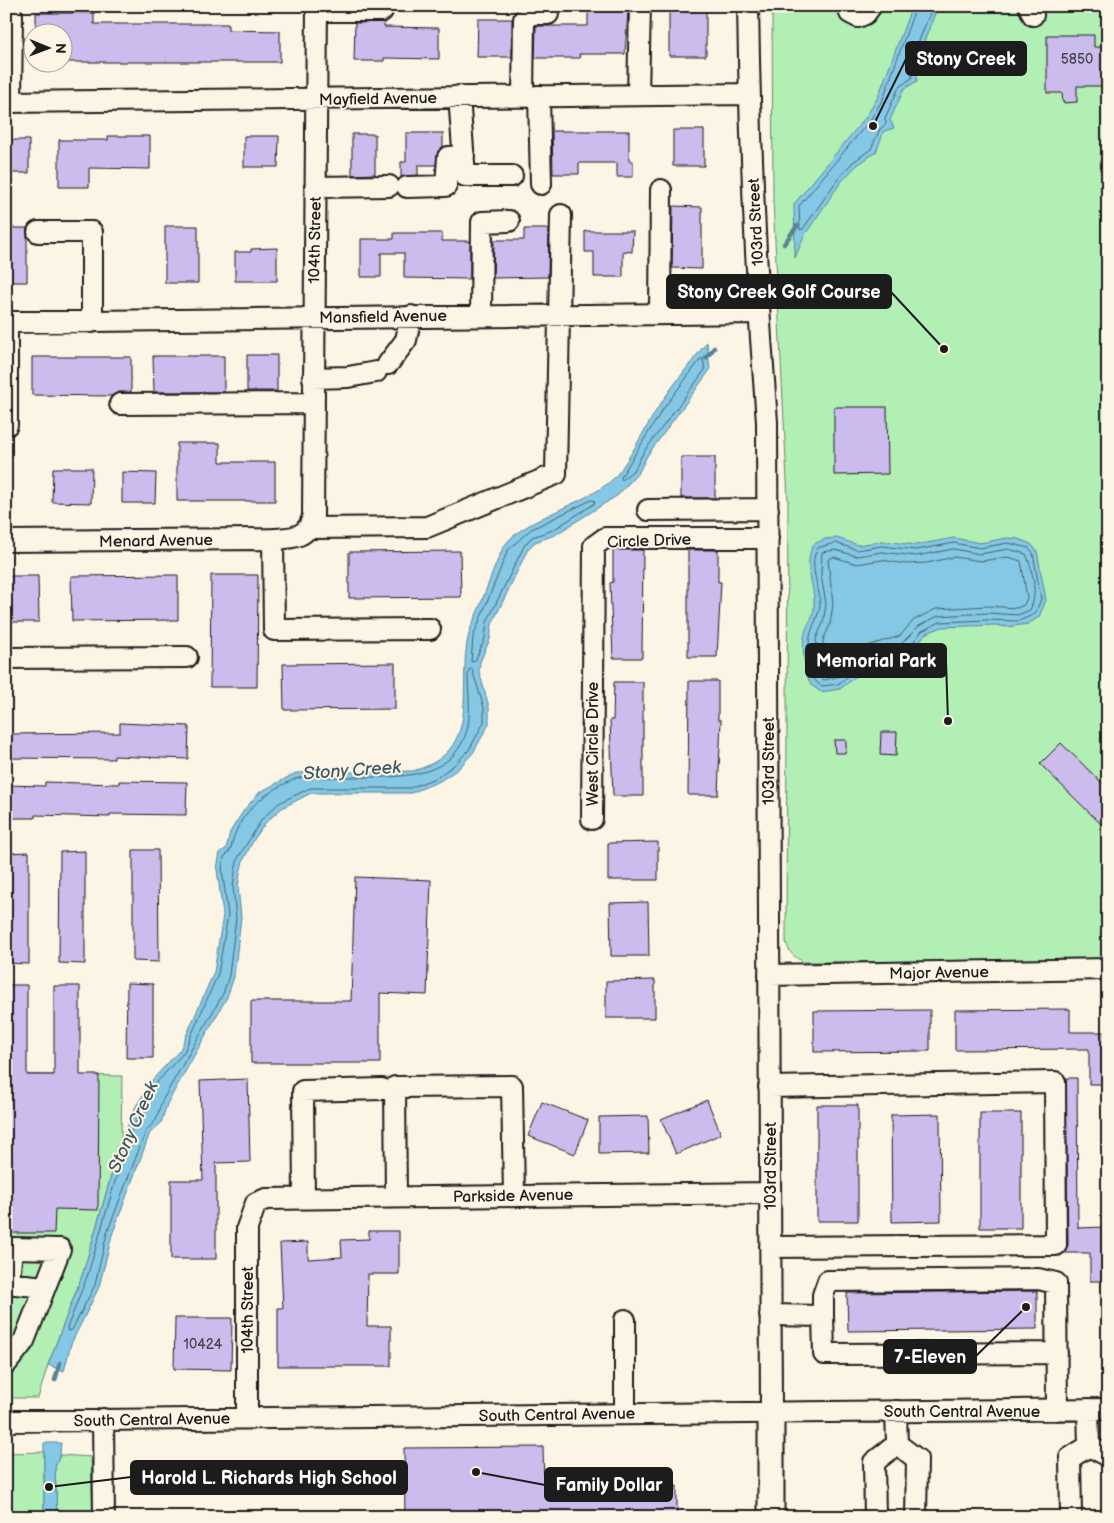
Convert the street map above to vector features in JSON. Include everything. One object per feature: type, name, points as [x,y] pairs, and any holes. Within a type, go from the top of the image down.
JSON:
[{"type":"main road","name":"103rd Street","points":[[771,1412],[771,1517]]},
{"type":"street","points":[[638,95],[640,6]]},
{"type":"street","name":"103rd Street","points":[[748,6],[749,94],[759,313],[767,422],[771,1412]]},
{"type":"street","points":[[848,6],[850,14],[858,17],[865,14],[871,6]]},
{"type":"street","points":[[317,9],[382,11]]},
{"type":"street","name":"104th Street","points":[[307,530],[313,516],[313,317],[317,9]]},
{"type":"street","points":[[541,184],[524,19],[529,14],[548,14]]},
{"type":"street","points":[[8,102],[12,15]]},
{"type":"street","name":"Mayfield Avenue","points":[[8,102],[749,94]]},
{"type":"street","points":[[459,96],[465,176],[512,176]]},
{"type":"street","points":[[315,187],[446,186],[448,157],[464,156]]},
{"type":"street","points":[[660,314],[661,190]]},
{"type":"street","points":[[559,315],[562,215]]},
{"type":"street","points":[[481,315],[482,222],[509,221]]},
{"type":"street","points":[[38,232],[92,232],[92,322]]},
{"type":"street","name":"Mansfield Avenue","points":[[7,322],[759,313]]},
{"type":"street","name":"Menard Avenue","points":[[6,541],[273,539],[298,536],[307,530],[427,527],[556,474],[559,315]]},
{"type":"street","points":[[313,378],[348,377],[382,368],[406,340],[411,316]]},
{"type":"street","points":[[7,322],[7,425]]},
{"type":"street","points":[[120,404],[313,403]]},
{"type":"street","points":[[648,510],[768,509]]},
{"type":"street","name":"Circle Drive","points":[[592,668],[594,546],[605,538],[768,538]]},
{"type":"street","points":[[273,539],[274,630],[430,629]]},
{"type":"street","points":[[6,658],[187,657]]},
{"type":"street","name":"West Circle Drive","points":[[592,668],[592,819]]},
{"type":"street","name":"Major Avenue","points":[[769,975],[1108,970]]},
{"type":"street","points":[[769,1086],[1055,1082],[1056,1244],[770,1247]]},
{"type":"street","points":[[396,1197],[395,1087],[512,1086],[514,1195]]},
{"type":"street","points":[[304,1198],[303,1091],[382,1089]]},
{"type":"street","name":"Parkside Avenue","points":[[256,1204],[266,1199],[304,1198],[770,1193]]},
{"type":"street","name":"104th Street","points":[[246,1418],[247,1228],[256,1204]]},
{"type":"street","points":[[6,1364],[24,1341],[60,1249],[12,1248],[8,1283],[45,1287]]},
{"type":"street","points":[[1057,1353],[824,1354],[823,1295],[828,1281],[1038,1279],[1056,1283],[1057,1353],[1057,1410]]},
{"type":"street","points":[[770,1315],[823,1316]]},
{"type":"street","points":[[625,1320],[625,1413]]},
{"type":"street","points":[[1088,1409],[1089,1446]]},
{"type":"street","name":"South Central Avenue","points":[[6,1421],[1108,1409]]},
{"type":"street","points":[[896,1411],[897,1444],[916,1459],[916,1517]]},
{"type":"street","points":[[103,1420],[104,1517]]},
{"type":"street","points":[[875,1517],[874,1462],[897,1444]]},
{"type":"street","points":[[1089,1446],[1108,1456]]},
{"type":"street","points":[[1071,1515],[1070,1458],[1089,1446]]},
{"type":"green space","points":[[772,6],[1108,6],[1108,960],[804,962],[792,954],[787,946],[788,501],[773,201]]},
{"type":"green space","points":[[6,1074],[122,1076],[121,1142],[83,1273],[48,1365],[38,1398],[6,1398]]},
{"type":"green space","points":[[44,1452],[44,1517],[6,1517],[6,1453]]},
{"type":"green space","points":[[60,1455],[91,1457],[93,1517],[57,1517],[55,1467]]},
{"type":"water","points":[[912,6],[938,6],[917,59],[917,81],[904,89],[890,120],[894,128],[884,131],[876,152],[856,166],[841,182],[804,236],[795,258],[794,204],[866,117],[878,97]]},
{"type":"water","points":[[707,342],[710,370],[647,456],[639,472],[618,495],[555,535],[535,542],[528,549],[492,624],[490,639],[480,662],[479,671],[489,707],[489,724],[473,753],[458,769],[440,781],[411,793],[311,793],[282,808],[266,822],[253,841],[243,861],[240,873],[238,887],[241,917],[234,977],[227,997],[167,1104],[161,1123],[150,1133],[112,1235],[99,1287],[71,1344],[64,1371],[48,1365],[83,1273],[121,1142],[136,1106],[153,1079],[180,1050],[214,972],[223,915],[217,869],[220,852],[226,849],[230,832],[244,810],[260,792],[296,773],[413,771],[435,762],[450,749],[458,734],[463,717],[465,658],[469,634],[502,550],[510,539],[522,530],[602,488],[613,479],[630,456],[663,400]]},
{"type":"water","points":[[837,538],[858,545],[883,541],[916,545],[954,538],[980,543],[1007,538],[1018,539],[1031,544],[1037,551],[1046,600],[1039,617],[1028,624],[1006,627],[996,625],[942,627],[925,634],[913,650],[906,654],[869,666],[840,689],[821,692],[811,685],[806,672],[804,656],[805,633],[814,608],[809,559],[814,544],[825,539]]},
{"type":"water","points":[[44,1443],[61,1443],[60,1455],[55,1467],[57,1517],[44,1517]]},
{"type":"building","points":[[669,6],[706,6],[706,56],[669,56]]},
{"type":"building","points":[[588,11],[628,11],[625,54],[579,54],[580,58],[535,58],[536,26],[588,26]]},
{"type":"building","points":[[36,13],[94,13],[94,24],[228,24],[228,30],[280,31],[280,62],[72,62],[72,22],[36,22]]},
{"type":"building","points":[[478,19],[512,19],[512,57],[477,57]]},
{"type":"building","points":[[384,22],[384,27],[439,28],[439,59],[384,58],[384,61],[354,61],[355,23]]},
{"type":"building","points":[[1047,35],[1094,35],[1094,47],[1108,47],[1108,86],[1077,86],[1077,102],[1063,103],[1062,93],[1047,93]]},
{"type":"building","points":[[673,130],[704,130],[704,166],[673,166]]},
{"type":"building","points":[[552,131],[629,131],[629,161],[633,161],[633,177],[617,177],[617,163],[579,163],[579,174],[553,174]]},
{"type":"building","points":[[406,133],[443,133],[443,147],[438,151],[436,165],[418,165],[418,175],[401,177],[401,162],[406,162]]},
{"type":"building","points":[[352,134],[375,134],[375,174],[352,175]]},
{"type":"building","points":[[108,136],[150,136],[150,169],[89,168],[89,187],[59,187],[59,140],[108,140]]},
{"type":"building","points":[[244,136],[279,136],[278,167],[244,167]]},
{"type":"building","points":[[6,140],[29,140],[29,173],[6,173]]},
{"type":"building","points":[[673,206],[702,207],[702,269],[672,268]]},
{"type":"building","points":[[165,226],[198,226],[198,283],[165,283]]},
{"type":"building","points":[[6,228],[27,228],[27,282],[6,282]]},
{"type":"building","points":[[524,229],[549,229],[548,277],[493,278],[494,240],[524,240]]},
{"type":"building","points":[[585,231],[633,231],[632,252],[623,251],[623,277],[594,277],[594,252],[585,252]]},
{"type":"building","points":[[394,233],[442,233],[442,241],[470,241],[470,279],[404,278],[404,253],[381,253],[381,277],[361,277],[361,239],[394,239]]},
{"type":"building","points":[[277,248],[277,281],[235,281],[235,252],[251,252],[251,249]]},
{"type":"building","points":[[247,355],[277,355],[277,391],[247,391]]},
{"type":"building","points":[[153,356],[224,356],[224,392],[154,392]]},
{"type":"building","points":[[32,357],[131,357],[131,392],[119,392],[111,396],[32,395]]},
{"type":"building","points":[[834,407],[887,407],[888,474],[834,475]]},
{"type":"building","points":[[177,443],[220,443],[220,462],[275,462],[275,501],[177,501]]},
{"type":"building","points":[[681,457],[715,457],[715,498],[681,498]]},
{"type":"building","points":[[53,468],[92,468],[91,503],[52,502]]},
{"type":"building","points":[[122,472],[156,473],[155,503],[122,503]]},
{"type":"building","points":[[613,550],[643,550],[642,658],[613,658],[610,583],[613,582]]},
{"type":"building","points":[[688,550],[718,550],[718,582],[721,582],[717,657],[688,657]]},
{"type":"building","points":[[460,551],[461,597],[349,598],[349,552]]},
{"type":"building","points":[[178,575],[178,620],[72,621],[71,576]]},
{"type":"building","points":[[211,575],[258,575],[257,687],[210,687]]},
{"type":"building","points":[[6,576],[38,576],[39,622],[6,622]]},
{"type":"building","points":[[395,663],[395,709],[284,710],[283,664]]},
{"type":"building","points":[[689,681],[718,681],[718,720],[721,720],[718,795],[688,795]]},
{"type":"building","points":[[614,682],[643,682],[643,796],[613,796],[610,720],[613,720]]},
{"type":"building","points":[[120,723],[189,726],[188,759],[114,756],[114,759],[6,758],[6,734],[120,733]]},
{"type":"building","points":[[881,732],[897,732],[896,756],[880,755]]},
{"type":"building","points":[[834,740],[846,740],[846,753],[835,753]]},
{"type":"building","points":[[1061,743],[1108,789],[1108,831],[1040,764]]},
{"type":"building","points":[[119,781],[187,782],[186,815],[110,814],[110,817],[35,815],[35,818],[6,818],[6,785],[45,786],[45,782],[119,784]]},
{"type":"building","points":[[658,842],[658,880],[608,880],[608,843]]},
{"type":"building","points":[[133,850],[158,850],[159,962],[133,961]]},
{"type":"building","points":[[85,851],[85,964],[59,963],[60,852]]},
{"type":"building","points":[[29,852],[29,964],[6,963],[6,853]]},
{"type":"building","points":[[355,877],[431,880],[427,995],[380,993],[380,1063],[251,1063],[251,1001],[351,1001]]},
{"type":"building","points":[[648,902],[649,956],[611,956],[610,903]]},
{"type":"building","points":[[655,980],[655,1018],[606,1018],[606,981]]},
{"type":"building","points":[[127,983],[153,984],[153,1058],[126,1058]]},
{"type":"building","points":[[6,985],[27,985],[27,1075],[54,1075],[54,986],[80,986],[80,1075],[99,1075],[98,1210],[55,1209],[54,1233],[6,1233]]},
{"type":"building","points":[[1070,1009],[1070,1032],[1104,1032],[1106,1084],[1089,1084],[1089,1049],[955,1050],[955,1010]]},
{"type":"building","points":[[930,1010],[930,1051],[814,1052],[814,1011]]},
{"type":"building","points":[[1066,1078],[1077,1078],[1078,1228],[1105,1227],[1107,1281],[1090,1281],[1090,1253],[1064,1253],[1068,1245]]},
{"type":"building","points":[[248,1079],[250,1162],[216,1163],[216,1259],[171,1259],[171,1180],[203,1180],[200,1081]]},
{"type":"building","points":[[707,1100],[721,1134],[676,1154],[661,1119]]},
{"type":"building","points":[[542,1102],[588,1120],[575,1154],[528,1136]]},
{"type":"building","points":[[817,1105],[858,1105],[858,1221],[817,1221]]},
{"type":"building","points":[[980,1113],[1021,1113],[1021,1228],[980,1228]]},
{"type":"building","points":[[940,1114],[941,1221],[892,1222],[891,1115]]},
{"type":"building","points":[[648,1116],[649,1153],[599,1154],[599,1117]]},
{"type":"building","points":[[369,1231],[399,1231],[399,1274],[368,1274],[367,1326],[391,1326],[391,1366],[278,1366],[278,1308],[283,1308],[280,1243],[308,1242],[308,1259],[342,1257],[341,1240],[369,1239]]},
{"type":"building","points":[[1037,1291],[1037,1329],[848,1331],[847,1293]]},
{"type":"building","points":[[175,1318],[232,1318],[231,1370],[174,1369]]},
{"type":"building","points":[[543,1447],[544,1487],[677,1486],[677,1515],[405,1516],[404,1448]]},
{"type":"waterway","name":"Stony Creek","points":[[784,244],[797,226]]},
{"type":"waterway","name":"Stony Creek","points":[[706,358],[714,348]]},
{"type":"waterway","name":"Stony Creek","points":[[55,1380],[60,1363]]},
{"type":"place","name":"Stony Creek","points":[[873,126]]},
{"type":"place","name":"Stony Creek Golf Course","points":[[944,349]]},
{"type":"place","name":"Memorial Park","points":[[948,721]]},
{"type":"place","name":"7-Eleven","points":[[1026,1307]]},
{"type":"place","name":"Family Dollar","points":[[476,1472]]},
{"type":"place","name":"Harold L. Richards High School","points":[[49,1487]]}]
